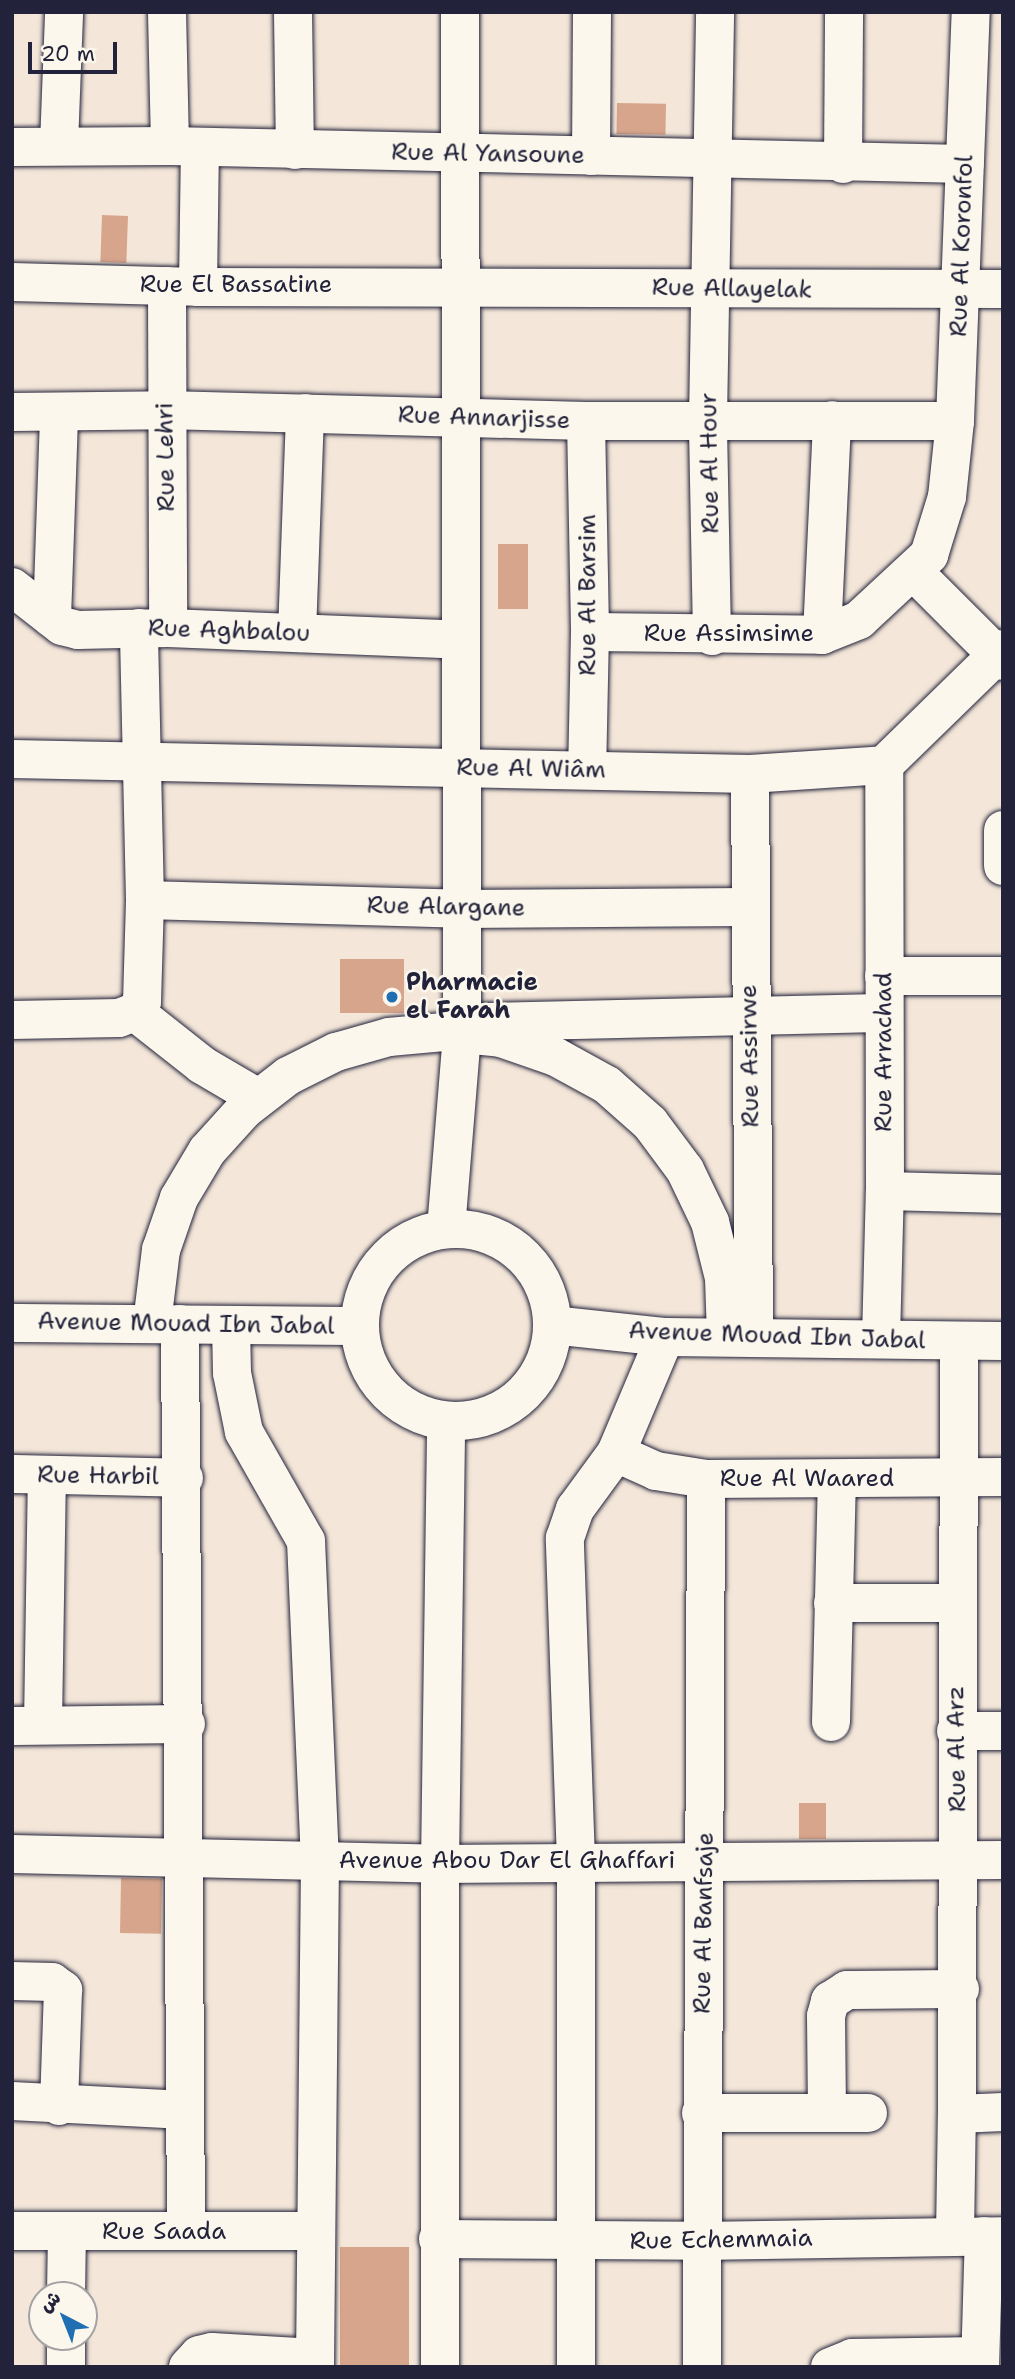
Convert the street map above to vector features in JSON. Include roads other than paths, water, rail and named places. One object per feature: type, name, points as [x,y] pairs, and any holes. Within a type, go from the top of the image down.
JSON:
[{"type":"street","points":[[59,145],[64,12]]},
{"type":"street","name":"Rue Lehri","points":[[135,1012],[142,1002],[144,982],[142,764],[153,628],[165,410],[182,287],[185,148],[167,12]]},
{"type":"street","points":[[293,12],[295,150]]},
{"type":"street","points":[[446,1229],[462,1028],[460,12]]},
{"type":"street","points":[[591,156],[592,12]]},
{"type":"street","name":"Rue Al Hour","points":[[712,636],[708,418],[715,160],[715,12]]},
{"type":"street","points":[[842,164],[844,12]]},
{"type":"street","name":"Rue Al Koronfol","points":[[948,480],[955,421],[971,12]]},
{"type":"street","name":"Rue Al Yansoune","points":[[12,147],[59,145],[461,152],[842,164],[965,164]]},
{"type":"street","name":"Rue El Bassatine","points":[[12,282],[182,287],[460,284]]},
{"type":"street","name":"Rue Allayelak","points":[[460,284],[710,290],[1003,289]]},
{"type":"street","name":"Rue Annarjisse","points":[[12,412],[60,414],[165,410],[586,421],[708,418],[955,421]]},
{"type":"street","points":[[297,633],[305,413]]},
{"type":"street","points":[[52,618],[60,414]]},
{"type":"street","points":[[822,635],[832,420]]},
{"type":"street","name":"Rue Al Barsim","points":[[586,421],[590,632],[587,770]]},
{"type":"street","name":"Rue Assimsime","points":[[590,632],[712,636],[822,635],[859,620],[913,571],[937,540],[948,480]]},
{"type":"street","points":[[884,765],[1001,655],[913,571]]},
{"type":"street","name":"Rue Aghbalou","points":[[14,592],[52,618],[78,631],[153,628],[461,640]]},
{"type":"street","name":"Rue Al Wiâm","points":[[12,760],[750,774],[884,765]]},
{"type":"street","name":"Rue Arrachad","points":[[881,1339],[886,1191],[884,765]]},
{"type":"street","name":"Rue Assirwe","points":[[740,1337],[749,1016],[750,774]]},
{"type":"street","name":"Rue Alargane","points":[[145,900],[461,909],[748,907]]},
{"type":"street","points":[[186,2231],[181,1858],[186,1724],[184,1478],[166,1324],[161,1250],[179,1198],[218,1137],[258,1098],[303,1067],[354,1046],[408,1034],[462,1028],[749,1016],[1003,976]]},
{"type":"street","points":[[12,1020],[119,1018],[135,1012],[202,1065],[258,1098]]},
{"type":"street","points":[[462,1028],[520,1043],[573,1065],[622,1097],[663,1138],[694,1186],[710,1222],[740,1337]]},
{"type":"street","points":[[886,1191],[1003,1194]]},
{"type":"street","points":[[446,1229],[486,1233],[514,1248],[544,1286],[552,1325],[544,1364],[520,1396],[486,1416],[446,1421],[416,1413],[384,1390],[365,1357],[359,1326],[367,1287],[384,1261],[416,1237],[446,1229]]},
{"type":"street","name":"Avenue Mouad Ibn Jabal","points":[[12,1322],[359,1326]]},
{"type":"street","points":[[200,2359],[315,2362],[320,1861],[306,1541],[244,1432],[232,1373],[230,1325]]},
{"type":"street","name":"Avenue Mouad Ibn Jabal","points":[[552,1325],[666,1337],[1003,1341]]},
{"type":"street","points":[[576,2367],[576,1861],[565,1538],[575,1509],[616,1453],[666,1337]]},
{"type":"street","name":"Rue Al Arz","points":[[959,1342],[956,1731],[960,1989],[957,2114],[980,2236],[980,2362]]},
{"type":"street","points":[[440,2367],[440,1864],[446,1421]]},
{"type":"street","name":"Rue Al Waared","points":[[616,1453],[656,1471],[706,1479],[837,1481],[1003,1477]]},
{"type":"street","points":[[30,1475],[28,1725],[186,1724]]},
{"type":"street","name":"Rue Harbil","points":[[30,1475],[184,1478]]},
{"type":"street","name":"Rue Al Banfsaje","points":[[702,2367],[699,2241],[705,1862],[706,1479]]},
{"type":"street","points":[[831,1722],[837,1481]]},
{"type":"street","points":[[833,1603],[956,1603]]},
{"type":"street","points":[[956,1731],[1003,1731]]},
{"type":"street","name":"Avenue Abou Dar El Ghaffari","points":[[12,1854],[440,1864],[1003,1860]]},
{"type":"street","points":[[12,1981],[52,1982],[63,1990],[59,2106]]},
{"type":"street","points":[[827,2112],[826,2016],[830,2001],[847,1990],[960,1989]]},
{"type":"street","points":[[12,2101],[59,2106],[185,2110]]},
{"type":"street","points":[[701,2113],[868,2112]]},
{"type":"street","points":[[957,2114],[1001,2113]]},
{"type":"street","name":"Rue Saada","points":[[12,2231],[316,2231]]},
{"type":"street","points":[[66,2233],[66,2281]]},
{"type":"street","name":"Rue Echemmaia","points":[[438,2239],[699,2241],[980,2236]]},
{"type":"street","points":[[830,2367],[852,2358],[980,2362]]},
{"type":"place","name":"Pharmacie el Farah","points":[[392,997]]}]
